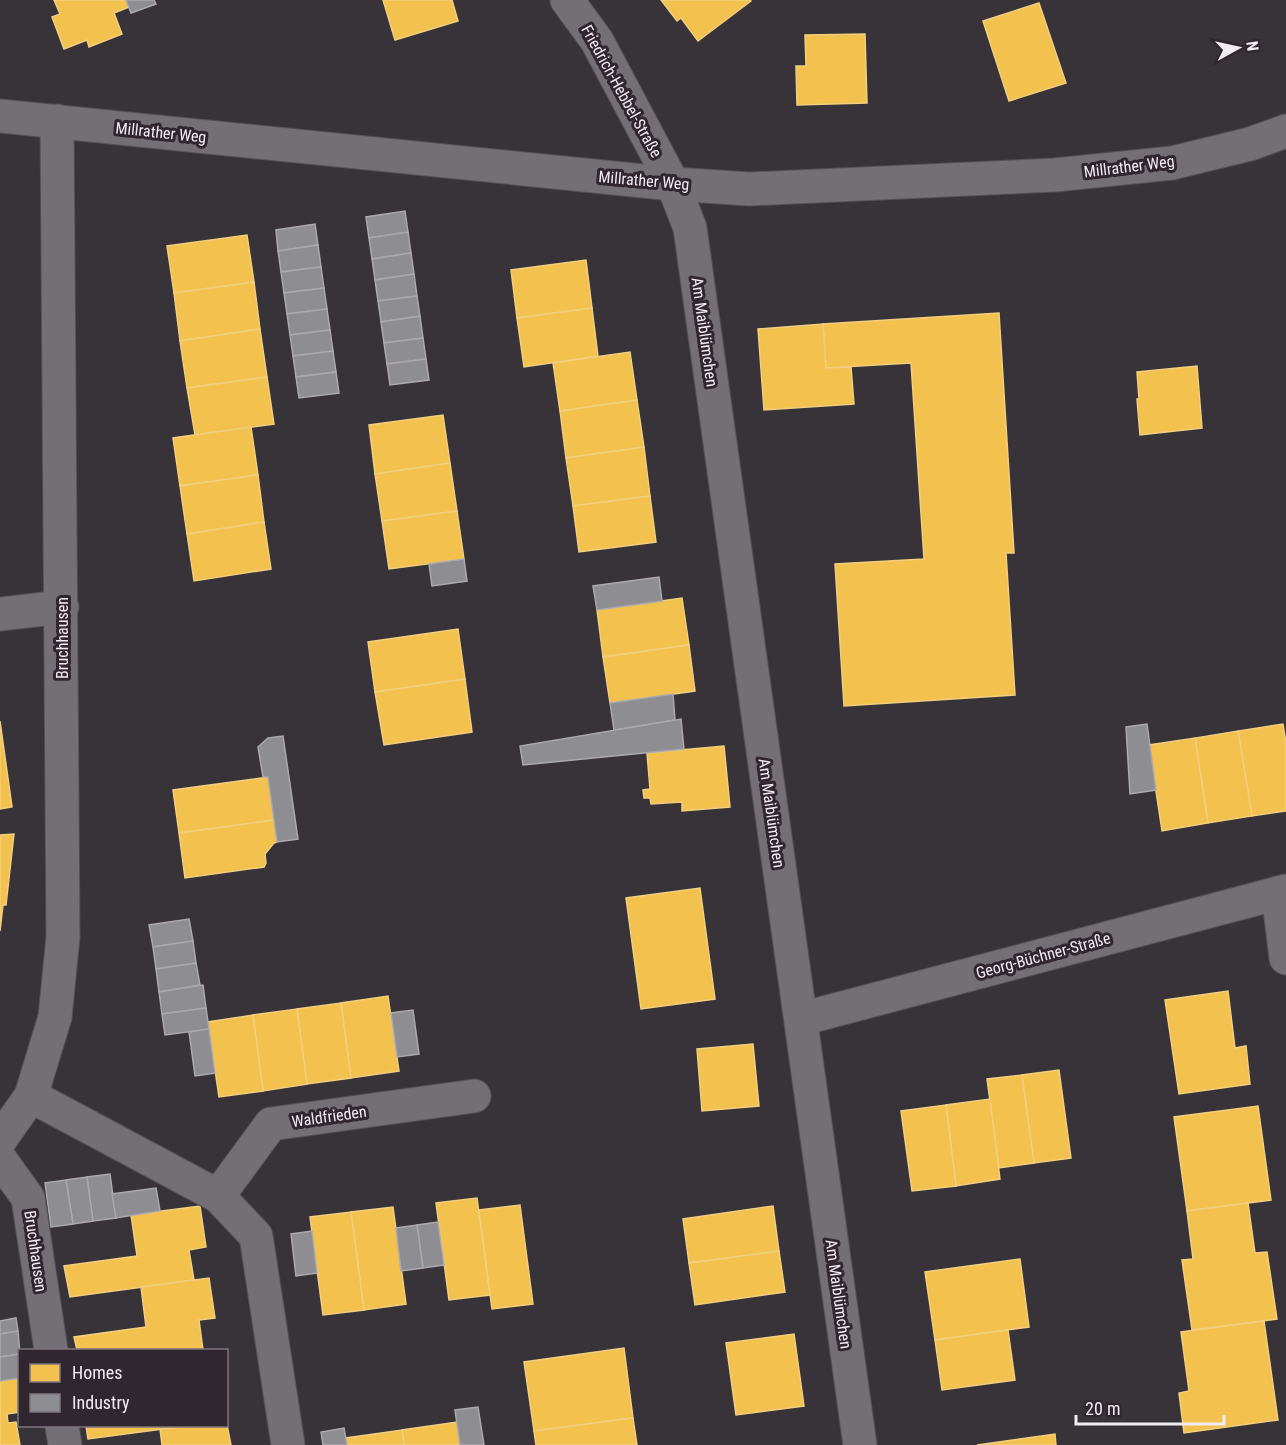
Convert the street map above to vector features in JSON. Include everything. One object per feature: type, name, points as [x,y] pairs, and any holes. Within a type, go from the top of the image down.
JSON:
[{"type":"street","name":"Friedrich-Hebbel-Straße","points":[[567,0],[597,41],[673,184]]},
{"type":"street","name":"Millrather Weg","points":[[0,116],[673,184],[749,189],[1055,175],[1172,163],[1250,144],[1286,130]]},
{"type":"street","name":"Bruchhausen","points":[[0,1140],[31,1096],[55,1017],[63,937],[57,121]]},
{"type":"street","name":"Am Maiblümchen","points":[[673,184],[690,228],[860,1445]]},
{"type":"street","points":[[0,614],[62,607]]},
{"type":"street","points":[[1282,892],[1286,958]]},
{"type":"street","name":"Georg-Büchner-Straße","points":[[801,1019],[1282,892]]},
{"type":"street","points":[[31,1096],[218,1196],[256,1236],[288,1445]]},
{"type":"street","name":"Waldfrieden","points":[[218,1196],[271,1124],[474,1096]]},
{"type":"street","name":"Bruchhausen","points":[[0,1160],[28,1198],[51,1349]]},
{"type":"street","points":[[62,1427],[64,1445]]},
{"type":"building: Homes","points":[[54,0],[126,0],[129,7],[114,13],[122,34],[89,47],[87,40],[64,49],[52,17],[60,14]]},
{"type":"building: Homes","points":[[383,0],[452,0],[458,21],[395,40]]},
{"type":"building: Homes","points":[[661,0],[751,1],[698,41],[681,18],[677,21]]},
{"type":"building: Homes","points":[[1039,3],[1066,83],[1009,101],[983,21]]},
{"type":"building: Homes","points":[[865,34],[867,103],[797,105],[796,66],[806,66],[805,35]]},
{"type":"building: Homes","points":[[247,235],[254,282],[174,293],[167,246]]},
{"type":"building: Homes","points":[[586,260],[592,308],[517,318],[511,270]]},
{"type":"building: Homes","points":[[254,282],[260,329],[180,341],[174,293]]},
{"type":"building: Homes","points":[[592,308],[598,356],[524,367],[517,318]]},
{"type":"building: Homes","points":[[999,313],[1014,553],[1006,553],[1015,695],[844,706],[835,564],[924,559],[911,363],[826,368],[823,324]]},
{"type":"building: Homes","points":[[823,324],[826,368],[851,367],[854,404],[764,410],[758,329]]},
{"type":"building: Homes","points":[[260,329],[267,377],[187,388],[180,341]]},
{"type":"building: Homes","points":[[630,352],[637,400],[560,411],[553,363]]},
{"type":"building: Homes","points":[[1197,366],[1202,428],[1140,435],[1137,372]]},
{"type":"building: Homes","points":[[267,377],[274,424],[195,435],[187,388]]},
{"type":"building: Homes","points":[[637,400],[644,447],[566,458],[560,411]]},
{"type":"building: Homes","points":[[443,415],[450,463],[375,474],[369,425]]},
{"type":"building: Homes","points":[[251,427],[258,475],[180,486],[173,438]]},
{"type":"building: Homes","points":[[644,447],[650,496],[573,506],[566,458]]},
{"type":"building: Homes","points":[[450,463],[457,511],[382,521],[375,474]]},
{"type":"building: Homes","points":[[258,475],[264,522],[187,534],[180,486]]},
{"type":"building: Homes","points":[[650,496],[656,542],[579,552],[573,506]]},
{"type":"building: Homes","points":[[457,511],[464,559],[389,569],[382,521]]},
{"type":"building: Homes","points":[[264,522],[271,569],[194,581],[187,534]]},
{"type":"building: Homes","points":[[682,598],[689,645],[603,657],[597,610]]},
{"type":"building: Homes","points":[[458,629],[465,679],[375,692],[368,642]]},
{"type":"building: Homes","points":[[689,645],[695,691],[610,703],[603,657]]},
{"type":"building: Homes","points":[[465,679],[472,732],[384,745],[375,692]]},
{"type":"building: Homes","points":[[0,721],[12,807],[0,809]]},
{"type":"building: Homes","points":[[1283,724],[1286,743],[1286,811],[1252,816],[1238,731]]},
{"type":"building: Homes","points":[[1238,731],[1252,816],[1208,823],[1195,738]]},
{"type":"building: Homes","points":[[1195,738],[1208,823],[1162,831],[1149,745]]},
{"type":"building: Homes","points":[[724,746],[730,807],[682,811],[682,802],[651,804],[650,798],[644,798],[643,790],[650,789],[647,753]]},
{"type":"building: Homes","points":[[268,777],[274,820],[179,833],[173,790]]},
{"type":"building: Homes","points":[[274,820],[277,842],[265,854],[264,867],[185,878],[179,833]]},
{"type":"building: Homes","points":[[14,834],[6,905],[3,905],[0,931],[0,835]]},
{"type":"building: Homes","points":[[700,888],[715,999],[641,1009],[626,898]]},
{"type":"building: Homes","points":[[1228,991],[1235,1048],[1246,1046],[1250,1084],[1179,1094],[1165,1000]]},
{"type":"building: Homes","points":[[388,996],[399,1071],[351,1078],[341,1003]]},
{"type":"building: Homes","points":[[341,1003],[351,1078],[307,1084],[297,1009]]},
{"type":"building: Homes","points":[[297,1009],[307,1084],[263,1091],[253,1015]]},
{"type":"building: Homes","points":[[253,1015],[263,1091],[219,1097],[208,1022]]},
{"type":"building: Homes","points":[[753,1044],[759,1106],[702,1111],[697,1049]]},
{"type":"building: Homes","points":[[1059,1070],[1071,1158],[1034,1163],[1022,1075]]},
{"type":"building: Homes","points":[[1022,1075],[1034,1163],[999,1168],[987,1079]]},
{"type":"building: Homes","points":[[990,1099],[1000,1179],[956,1186],[946,1105]]},
{"type":"building: Homes","points":[[946,1105],[956,1186],[912,1191],[901,1111]]},
{"type":"building: Homes","points":[[1258,1106],[1271,1200],[1187,1211],[1174,1117]]},
{"type":"building: Homes","points":[[477,1198],[490,1295],[449,1300],[436,1203]]},
{"type":"building: Homes","points":[[1248,1203],[1255,1253],[1267,1252],[1277,1319],[1192,1330],[1182,1260],[1193,1259],[1187,1211]]},
{"type":"building: Homes","points":[[520,1205],[533,1304],[492,1309],[479,1210]]},
{"type":"building: Homes","points":[[200,1206],[206,1247],[189,1250],[194,1280],[70,1297],[64,1266],[137,1256],[131,1215]]},
{"type":"building: Homes","points":[[773,1206],[779,1251],[689,1263],[683,1219]]},
{"type":"building: Homes","points":[[393,1207],[406,1304],[364,1310],[351,1212]]},
{"type":"building: Homes","points":[[351,1212],[364,1310],[323,1315],[310,1217]]},
{"type":"building: Homes","points":[[779,1251],[785,1292],[695,1305],[689,1263]]},
{"type":"building: Homes","points":[[1020,1259],[1029,1327],[935,1340],[925,1272]]},
{"type":"building: Homes","points":[[209,1278],[215,1318],[199,1320],[203,1349],[77,1349],[74,1337],[146,1327],[141,1287]]},
{"type":"building: Homes","points":[[1264,1321],[1278,1420],[1184,1433],[1179,1393],[1189,1391],[1181,1332]]},
{"type":"building: Homes","points":[[1008,1330],[1015,1380],[942,1390],[935,1340]]},
{"type":"building: Homes","points":[[794,1334],[804,1406],[736,1415],[726,1343]]},
{"type":"building: Homes","points":[[624,1348],[633,1418],[534,1431],[524,1362]]},
{"type":"building: Homes","points":[[18,1378],[18,1412],[7,1414],[8,1423],[16,1422],[20,1445],[0,1445],[0,1381]]},
{"type":"building: Homes","points":[[633,1418],[637,1445],[536,1445],[534,1431]]},
{"type":"building: Homes","points":[[457,1422],[460,1445],[404,1445],[402,1430]]},
{"type":"building: Homes","points":[[86,1427],[178,1427],[88,1439]]},
{"type":"building: Homes","points":[[227,1427],[231,1445],[162,1445],[160,1429]]},
{"type":"building: Homes","points":[[402,1430],[404,1445],[347,1445],[346,1438]]},
{"type":"building: Homes","points":[[1055,1434],[1056,1445],[977,1445]]},
{"type":"building: Industry","points":[[126,0],[154,0],[156,4],[131,13]]},
{"type":"building: Industry","points":[[405,211],[408,232],[369,238],[366,217]]},
{"type":"building: Industry","points":[[315,224],[318,245],[278,251],[276,230]]},
{"type":"building: Industry","points":[[408,232],[411,253],[372,259],[369,238]]},
{"type":"building: Industry","points":[[318,245],[321,267],[281,272],[278,251]]},
{"type":"building: Industry","points":[[411,253],[414,274],[375,280],[372,259]]},
{"type":"building: Industry","points":[[321,267],[324,288],[284,293],[281,272]]},
{"type":"building: Industry","points":[[414,274],[417,296],[378,301],[375,280]]},
{"type":"building: Industry","points":[[324,288],[327,309],[287,314],[284,293]]},
{"type":"building: Industry","points":[[417,296],[420,316],[381,322],[378,301]]},
{"type":"building: Industry","points":[[327,309],[330,330],[290,335],[287,314]]},
{"type":"building: Industry","points":[[420,316],[423,338],[384,343],[381,322]]},
{"type":"building: Industry","points":[[330,330],[333,351],[293,356],[290,335]]},
{"type":"building: Industry","points":[[423,338],[426,359],[387,364],[384,343]]},
{"type":"building: Industry","points":[[333,351],[336,372],[296,377],[293,356]]},
{"type":"building: Industry","points":[[426,359],[429,380],[390,385],[387,364]]},
{"type":"building: Industry","points":[[336,372],[339,393],[299,398],[296,377]]},
{"type":"building: Industry","points":[[464,559],[467,581],[432,586],[429,564]]},
{"type":"building: Industry","points":[[659,577],[662,601],[597,610],[593,586]]},
{"type":"building: Industry","points":[[673,694],[675,720],[614,730],[610,703]]},
{"type":"building: Industry","points":[[681,719],[684,749],[523,765],[520,746]]},
{"type":"building: Industry","points":[[1147,724],[1156,790],[1130,794],[1126,727]]},
{"type":"building: Industry","points":[[283,736],[298,839],[277,842],[268,777],[263,777],[258,747],[268,738]]},
{"type":"building: Industry","points":[[189,919],[193,941],[153,947],[149,925]]},
{"type":"building: Industry","points":[[193,941],[196,963],[156,969],[153,947]]},
{"type":"building: Industry","points":[[196,963],[200,985],[159,992],[156,969]]},
{"type":"building: Industry","points":[[203,985],[206,1008],[162,1014],[159,992]]},
{"type":"building: Industry","points":[[206,1008],[209,1029],[165,1035],[162,1014]]},
{"type":"building: Industry","points":[[413,1010],[419,1054],[397,1057],[391,1013]]},
{"type":"building: Industry","points":[[209,1029],[215,1073],[195,1076],[189,1032]]},
{"type":"building: Industry","points":[[110,1174],[116,1218],[93,1221],[87,1177]]},
{"type":"building: Industry","points":[[87,1177],[93,1221],[73,1224],[66,1180]]},
{"type":"building: Industry","points":[[66,1180],[73,1224],[51,1227],[45,1183]]},
{"type":"building: Industry","points":[[156,1188],[160,1211],[116,1218],[112,1194]]},
{"type":"building: Industry","points":[[438,1222],[444,1265],[423,1268],[417,1225]]},
{"type":"building: Industry","points":[[417,1225],[423,1268],[401,1271],[396,1228]]},
{"type":"building: Industry","points":[[312,1231],[317,1273],[296,1276],[291,1234]]},
{"type":"building: Industry","points":[[16,1318],[18,1331],[0,1334],[0,1321]]},
{"type":"building: Industry","points":[[18,1331],[18,1354],[0,1357],[0,1334]]},
{"type":"building: Industry","points":[[18,1354],[18,1378],[0,1381],[0,1357]]},
{"type":"building: Industry","points":[[478,1407],[484,1445],[460,1445],[455,1410]]},
{"type":"building: Industry","points":[[344,1428],[347,1445],[323,1445],[321,1432]]}]
